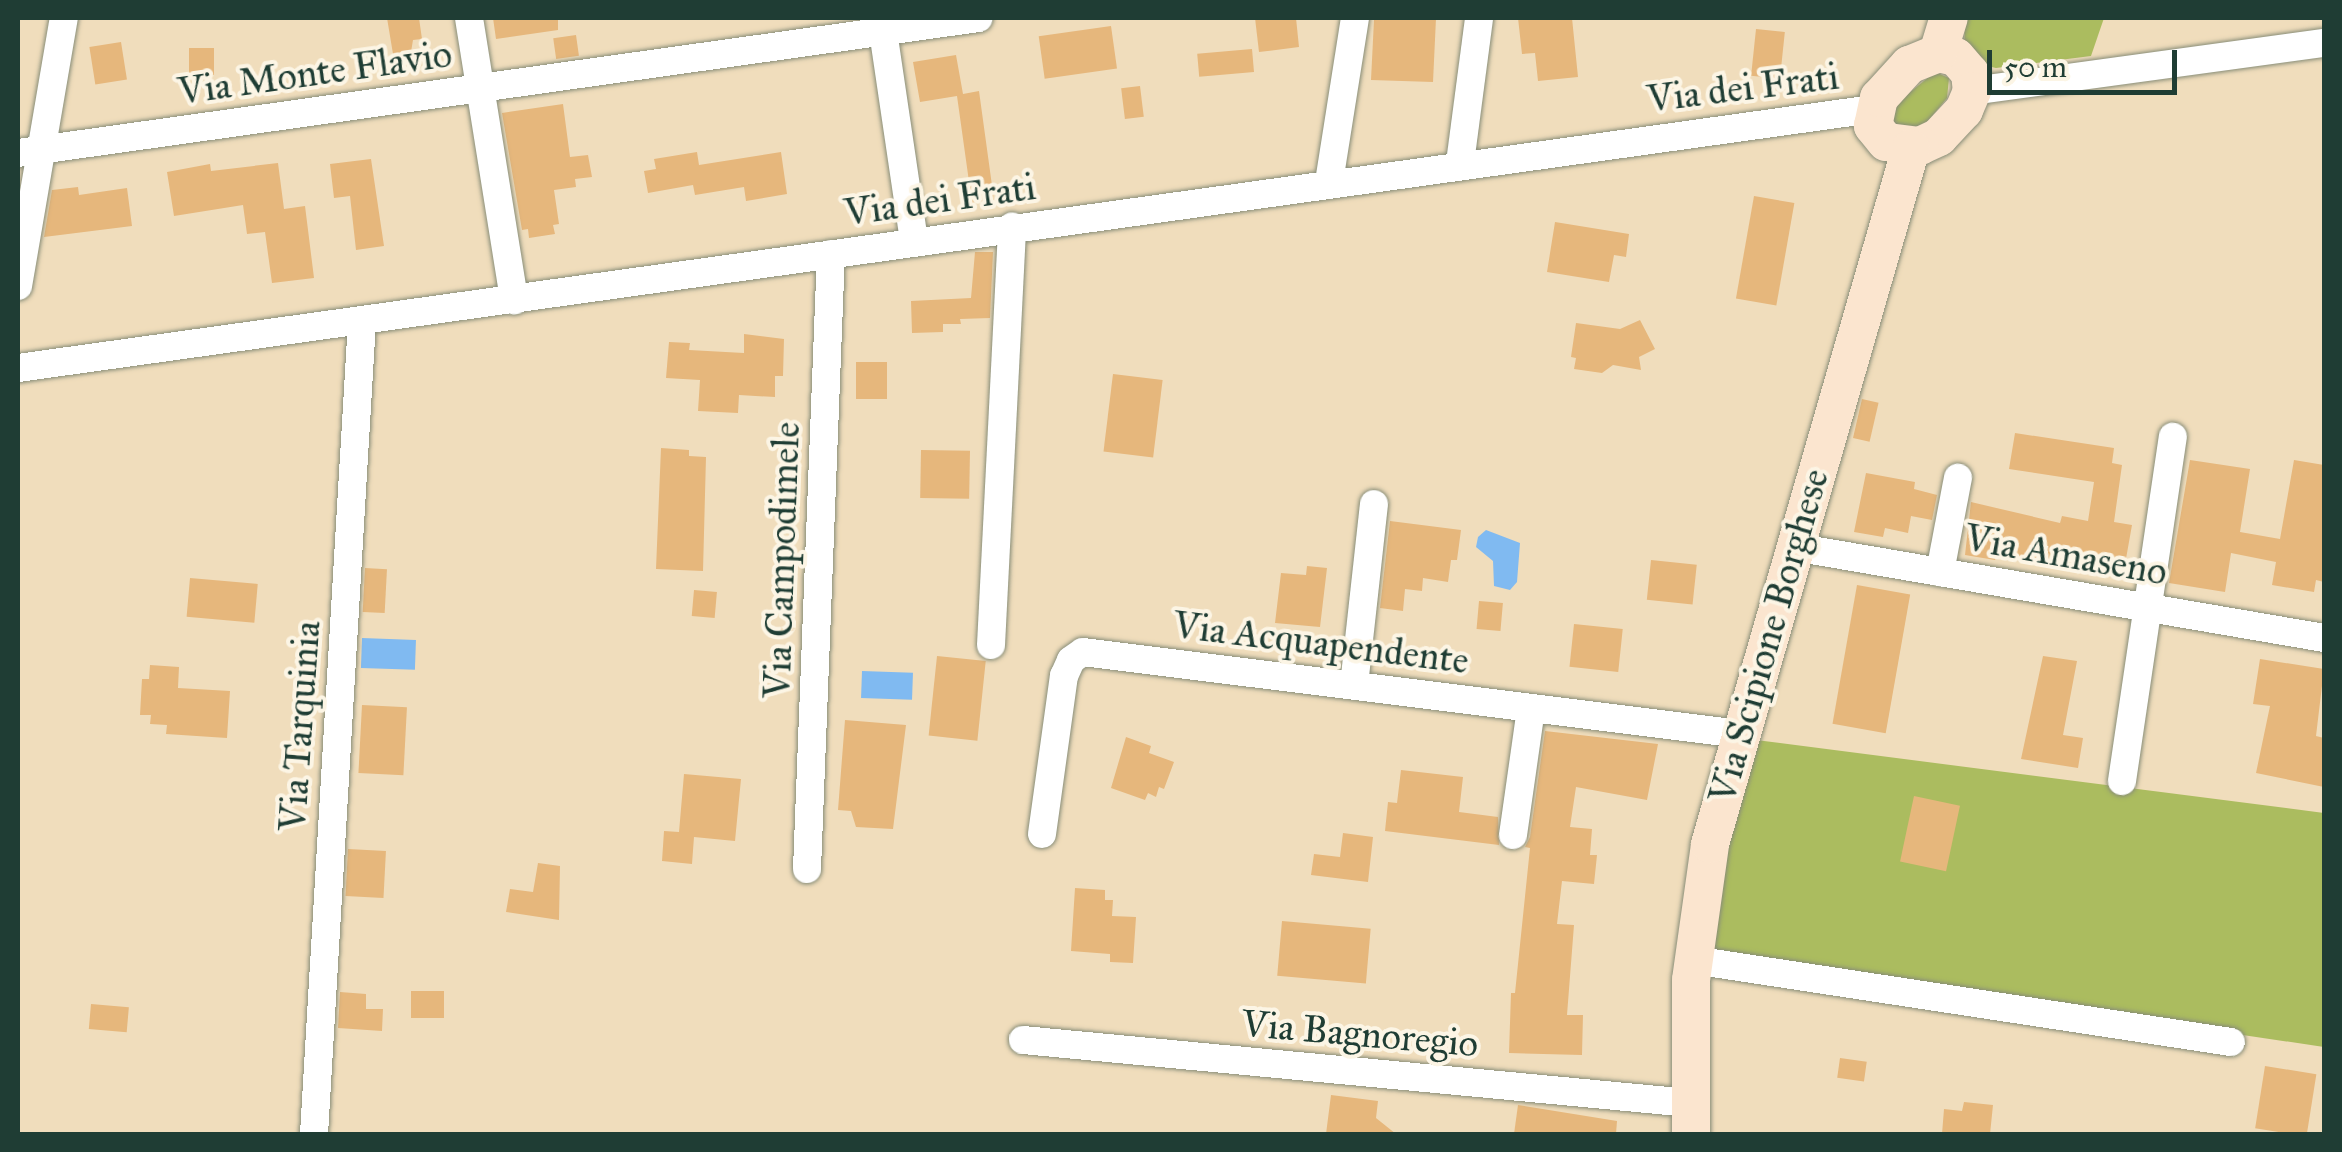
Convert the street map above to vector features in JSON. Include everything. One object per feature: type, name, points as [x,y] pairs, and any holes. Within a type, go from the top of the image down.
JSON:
[{"type":"main road","points":[[1943,35],[1966,66],[1972,90],[1948,129],[1912,148],[1880,138],[1873,126],[1873,109],[1909,65],[1943,35]]},
{"type":"main road","name":"Via Scipione Borghese","points":[[1691,1119],[1692,960],[1706,864],[1740,734],[1912,148]]},
{"type":"street","points":[[18,286],[31,151],[64,18]]},
{"type":"street","points":[[469,18],[514,300]]},
{"type":"street","name":"Via Monte Flavio","points":[[31,151],[978,18]]},
{"type":"street","points":[[1329,182],[1355,18]]},
{"type":"street","points":[[1460,163],[1479,18]]},
{"type":"street","points":[[883,31],[914,241]]},
{"type":"street","points":[[1972,90],[2324,43]]},
{"type":"street","name":"Via dei Frati","points":[[18,368],[1460,163],[1873,109]]},
{"type":"street","points":[[991,645],[1012,227]]},
{"type":"street","name":"Via Campodimele","points":[[808,869],[831,254]]},
{"type":"street","name":"Via Tarquinia","points":[[314,1134],[362,322]]},
{"type":"street","points":[[2122,781],[2174,437]]},
{"type":"street","points":[[1940,572],[1958,478]]},
{"type":"street","points":[[1354,685],[1374,504]]},
{"type":"street","name":"Via Amaseno","points":[[1794,547],[2324,638]]},
{"type":"street","name":"Via Acquapendente","points":[[1042,834],[1064,676],[1071,660],[1083,652],[1740,734]]},
{"type":"street","points":[[1513,835],[1530,708]]},
{"type":"street","points":[[1692,960],[2231,1042]]},
{"type":"street","name":"Via Bagnoregio","points":[[1023,1040],[1691,1119]]},
{"type":"green space","points":[[1964,18],[2104,18],[2091,56],[1996,68],[1979,64],[1965,47]]},
{"type":"green space","points":[[1935,72],[1949,78],[1947,98],[1923,127],[1896,131],[1892,119],[1898,102]]},
{"type":"green space","points":[[1756,740],[2324,813],[2324,1047],[1704,955],[1716,870]]},
{"type":"water","points":[[1486,530],[1520,543],[1517,582],[1510,590],[1494,586],[1493,561],[1476,547],[1478,537]]},
{"type":"water","points":[[362,638],[416,640],[415,670],[361,668]]},
{"type":"water","points":[[862,671],[913,673],[912,700],[861,698]]},
{"type":"building","points":[[387,18],[419,18],[422,39],[413,40],[411,52],[393,54]]},
{"type":"building","points":[[493,18],[558,18],[558,30],[496,39]]},
{"type":"building","points":[[1255,18],[1296,18],[1299,47],[1259,52]]},
{"type":"building","points":[[1436,18],[1433,82],[1371,80],[1374,20]]},
{"type":"building","points":[[1518,18],[1572,18],[1578,77],[1538,81],[1535,53],[1522,54]]},
{"type":"building","points":[[1111,26],[1117,69],[1045,79],[1039,36]]},
{"type":"building","points":[[1756,29],[1785,32],[1780,79],[1751,76]]},
{"type":"building","points":[[576,35],[579,56],[556,59],[553,38]]},
{"type":"building","points":[[121,42],[127,80],[95,85],[89,47]]},
{"type":"building","points":[[189,48],[214,48],[214,75],[189,75]]},
{"type":"building","points":[[1252,49],[1254,72],[1199,77],[1197,54]]},
{"type":"building","points":[[956,55],[963,94],[979,91],[994,200],[972,203],[957,96],[920,102],[913,62]]},
{"type":"building","points":[[1140,86],[1144,117],[1125,119],[1121,88]]},
{"type":"building","points":[[563,104],[570,157],[588,155],[592,177],[575,179],[576,187],[554,190],[559,224],[553,225],[555,234],[529,238],[528,229],[522,230],[502,113]]},
{"type":"building","points":[[697,152],[699,165],[781,152],[787,194],[746,201],[744,187],[695,195],[693,185],[648,193],[644,171],[656,169],[654,159]]},
{"type":"building","points":[[371,159],[384,246],[356,250],[350,196],[334,198],[330,164]]},
{"type":"building","points":[[278,163],[284,209],[305,206],[314,278],[272,283],[265,232],[247,234],[243,205],[174,216],[167,172],[210,164],[211,171]]},
{"type":"building","points":[[78,187],[79,195],[127,188],[132,226],[44,237],[52,190]]},
{"type":"building","points":[[1754,196],[1794,203],[1776,306],[1736,298]]},
{"type":"building","points":[[1555,222],[1629,234],[1626,257],[1614,255],[1609,282],[1547,272]]},
{"type":"building","points":[[975,252],[993,252],[990,318],[943,324],[943,332],[912,333],[911,301],[971,298]]},
{"type":"building","points":[[1640,320],[1655,349],[1639,357],[1641,370],[1613,365],[1602,373],[1574,369],[1576,358],[1571,357],[1576,323],[1620,329]]},
{"type":"building","points":[[744,334],[784,339],[783,376],[775,376],[775,397],[739,395],[738,413],[698,411],[700,380],[666,378],[669,342],[690,343],[689,350],[744,353]]},
{"type":"building","points":[[856,362],[887,362],[887,399],[856,399]]},
{"type":"building","points":[[1113,374],[1163,380],[1153,458],[1103,451]]},
{"type":"building","points":[[1862,399],[1879,403],[1870,442],[1853,438]]},
{"type":"building","points":[[2015,433],[2114,448],[2112,463],[2122,465],[2114,522],[2132,525],[2124,570],[2072,561],[2071,567],[1997,554],[1995,560],[1965,555],[1971,502],[2060,523],[2062,516],[2088,521],[2094,482],[2009,469]]},
{"type":"building","points":[[661,448],[689,450],[689,456],[706,457],[703,571],[656,569]]},
{"type":"building","points":[[921,450],[970,451],[969,499],[920,498]]},
{"type":"building","points":[[2190,460],[2250,469],[2240,532],[2280,539],[2294,460],[2324,465],[2324,582],[2316,580],[2314,592],[2272,585],[2276,562],[2231,553],[2225,592],[2169,583]]},
{"type":"building","points":[[1866,473],[1915,482],[1914,489],[1937,495],[1932,520],[1911,516],[1908,533],[1885,528],[1883,537],[1854,532]]},
{"type":"building","points":[[1390,521],[1461,530],[1457,560],[1451,560],[1448,582],[1423,578],[1422,591],[1405,589],[1403,611],[1380,608]]},
{"type":"building","points":[[1651,560],[1697,565],[1693,605],[1647,600]]},
{"type":"building","points":[[1307,566],[1327,568],[1320,627],[1275,623],[1281,573],[1306,575]]},
{"type":"building","points":[[365,568],[387,569],[385,613],[363,612]]},
{"type":"building","points":[[190,578],[258,584],[254,623],[187,617]]},
{"type":"building","points":[[1857,585],[1910,594],[1886,733],[1833,724]]},
{"type":"building","points":[[694,590],[717,592],[715,618],[692,616]]},
{"type":"building","points":[[1479,601],[1503,603],[1500,631],[1477,629]]},
{"type":"building","points":[[1574,624],[1623,629],[1618,672],[1570,667]]},
{"type":"building","points":[[937,656],[986,661],[977,741],[929,736]]},
{"type":"building","points":[[2043,656],[2077,661],[2063,735],[2083,738],[2078,768],[2021,759]]},
{"type":"building","points":[[2260,659],[2324,669],[2316,736],[2324,738],[2324,787],[2256,773],[2270,706],[2253,704]]},
{"type":"building","points":[[150,665],[179,667],[178,688],[230,691],[227,738],[166,734],[167,725],[150,724],[151,715],[140,715],[142,679],[149,679]]},
{"type":"building","points":[[362,705],[407,707],[403,775],[358,773]]},
{"type":"building","points":[[845,720],[906,725],[893,829],[856,827],[851,811],[838,810]]},
{"type":"building","points":[[1545,731],[1658,744],[1647,800],[1576,787],[1570,827],[1592,829],[1590,855],[1597,855],[1594,884],[1562,881],[1557,924],[1574,925],[1567,1015],[1583,1015],[1582,1055],[1509,1053],[1511,993],[1515,993],[1530,848],[1525,847],[1530,837]]},
{"type":"building","points":[[1126,737],[1151,746],[1149,753],[1174,762],[1164,789],[1159,787],[1156,797],[1148,793],[1145,800],[1111,788]]},
{"type":"building","points":[[1401,770],[1463,777],[1459,812],[1498,817],[1499,845],[1385,831],[1388,802],[1397,803]]},
{"type":"building","points":[[684,774],[741,779],[735,841],[694,837],[692,864],[662,861],[664,831],[679,832]]},
{"type":"building","points":[[1914,796],[1960,806],[1946,871],[1900,862]]},
{"type":"building","points":[[1343,833],[1373,837],[1368,882],[1311,875],[1314,854],[1340,857]]},
{"type":"building","points":[[348,849],[386,851],[383,898],[346,896]]},
{"type":"building","points":[[538,863],[560,866],[559,920],[506,912],[510,889],[533,892]]},
{"type":"building","points":[[1075,888],[1105,890],[1105,900],[1113,900],[1112,916],[1136,917],[1133,963],[1110,962],[1110,954],[1071,951]]},
{"type":"building","points":[[1282,921],[1371,929],[1366,984],[1277,976]]},
{"type":"building","points":[[411,991],[444,991],[444,1018],[411,1018]]},
{"type":"building","points":[[340,992],[366,994],[366,1009],[383,1009],[382,1031],[338,1028]]},
{"type":"building","points":[[91,1004],[129,1007],[127,1032],[89,1029]]},
{"type":"building","points":[[1840,1058],[1867,1062],[1864,1082],[1837,1078]]},
{"type":"building","points":[[2265,1066],[2316,1074],[2307,1134],[2255,1128]]},
{"type":"building","points":[[1331,1095],[1378,1101],[1376,1118],[1396,1134],[1326,1134]]},
{"type":"building","points":[[1964,1102],[1993,1105],[1990,1134],[1942,1134],[1944,1109],[1962,1111]]},
{"type":"building","points":[[1518,1105],[1617,1121],[1616,1134],[1514,1134]]}]
